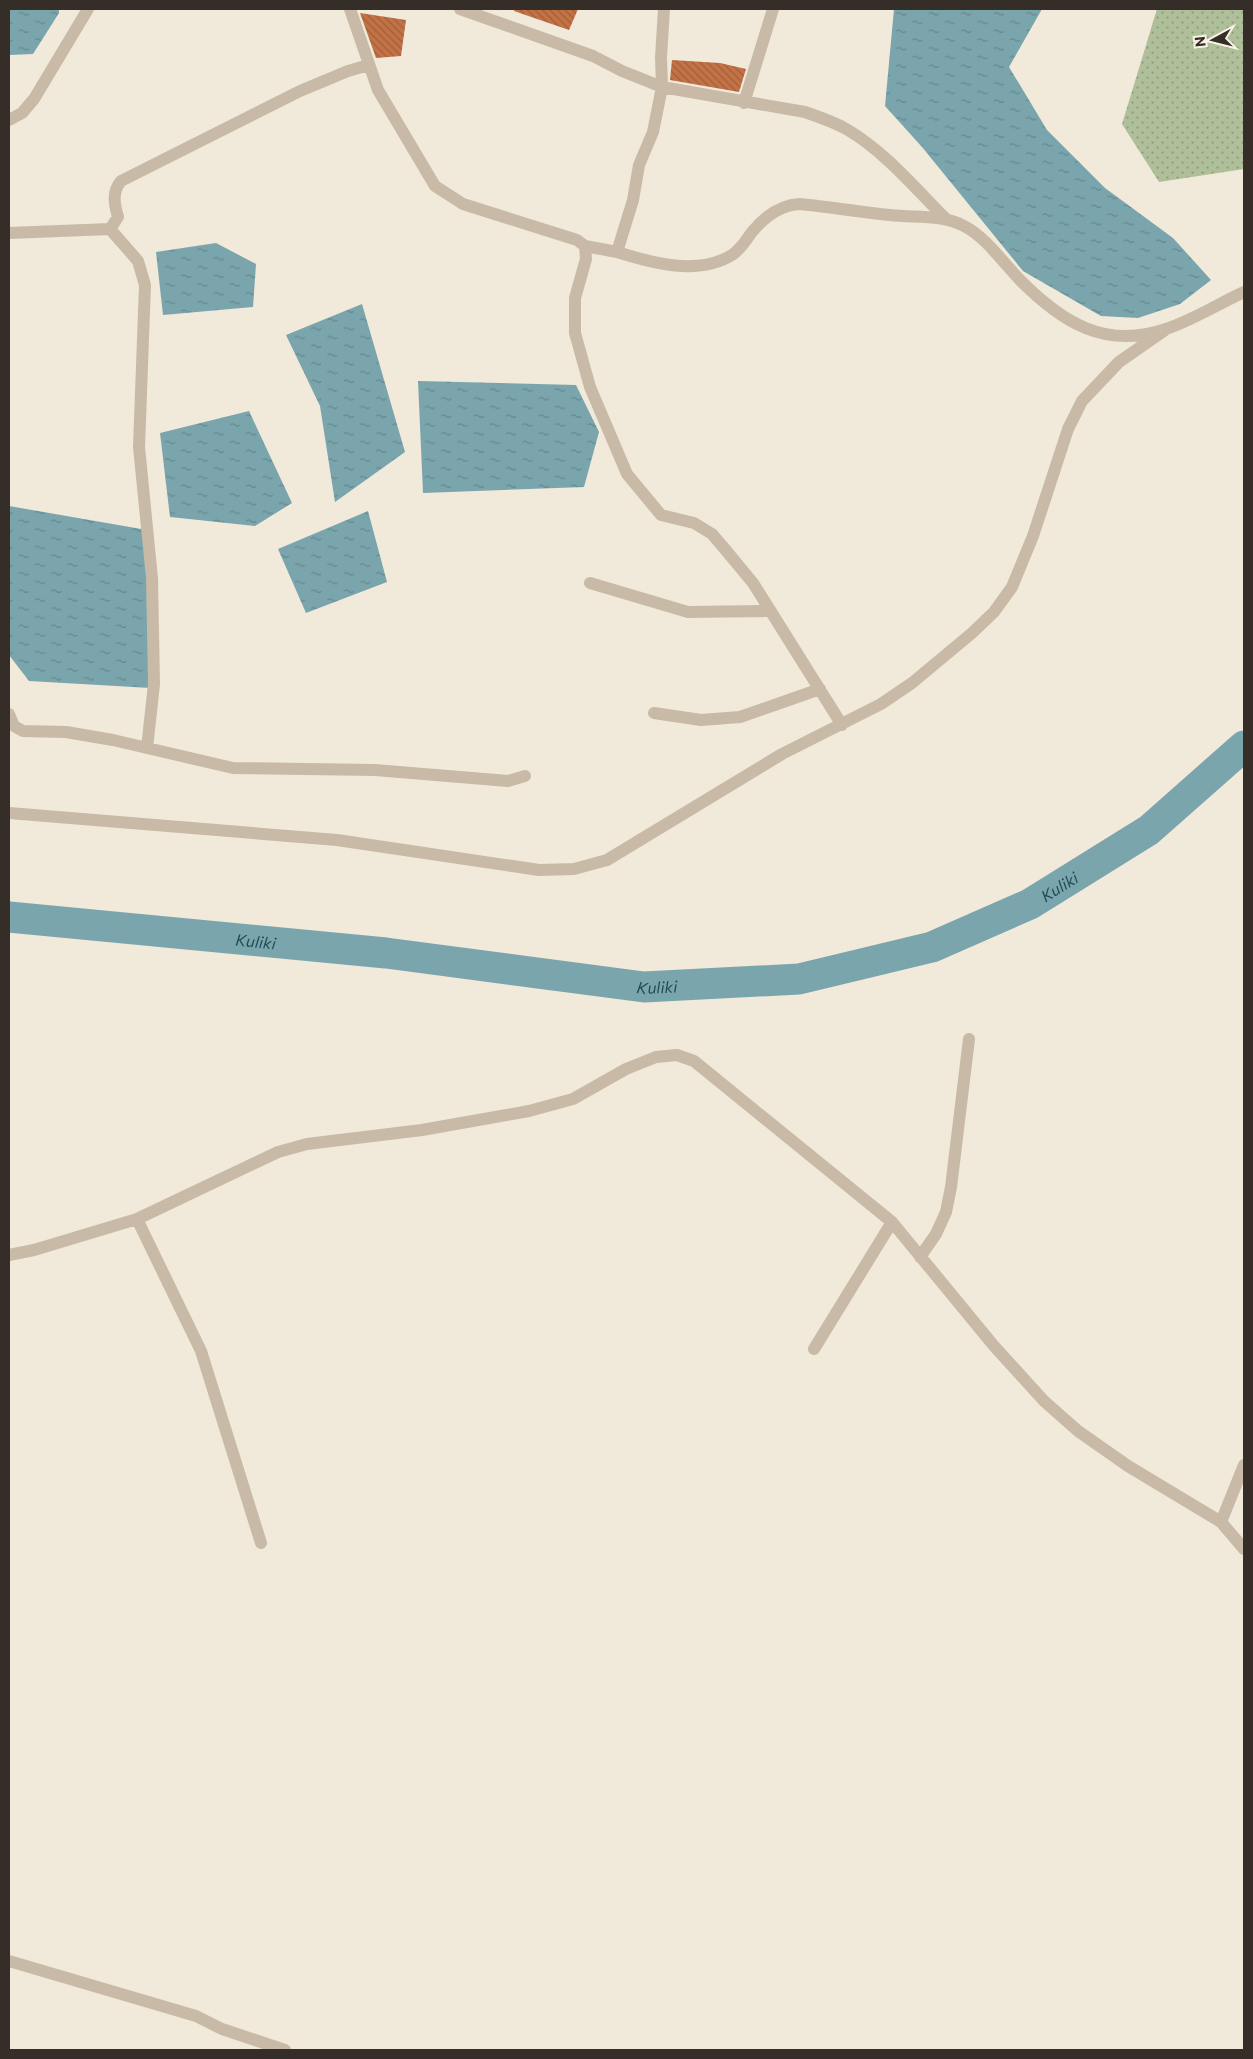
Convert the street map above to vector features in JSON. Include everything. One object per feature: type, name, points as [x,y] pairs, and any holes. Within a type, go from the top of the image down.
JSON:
[{"type":"street","points":[[9,120],[22,113],[34,99],[88,9]]},
{"type":"street","points":[[350,9],[378,90],[435,186],[463,204],[577,240],[585,246],[617,252],[651,263],[672,266],[695,265],[717,261],[737,250],[773,212],[789,205],[824,206],[893,216],[945,218]]},
{"type":"street","points":[[460,9],[593,56],[622,71],[662,87],[744,103],[805,112],[848,129],[875,151],[945,218],[966,227],[1041,300],[1061,316],[1082,328],[1116,336],[1165,330]]},
{"type":"street","points":[[617,252],[633,200],[640,165],[653,132],[662,87],[664,9]]},
{"type":"street","points":[[744,103],[773,9]]},
{"type":"street","points":[[110,229],[118,217],[114,201],[115,188],[121,181],[300,91],[348,71],[369,65]]},
{"type":"street","points":[[9,233],[110,229]]},
{"type":"street","points":[[110,229],[138,261],[145,284],[139,447],[152,578],[154,684],[147,748]]},
{"type":"street","points":[[585,246],[586,259],[575,298],[575,333],[590,387],[627,474],[661,515],[694,523],[712,534],[753,583],[842,725]]},
{"type":"street","points":[[9,813],[337,840],[539,870],[574,869],[608,860],[782,754],[881,704],[912,683],[972,633],[994,612],[1012,587],[1033,536],[1068,429],[1082,401],[1119,362],[1165,330],[1244,292]]},
{"type":"street","points":[[590,583],[688,612],[771,612]]},
{"type":"street","points":[[654,714],[701,720],[740,717],[820,689]]},
{"type":"street","points":[[9,714],[14,726],[23,731],[66,732],[233,768],[375,770],[508,781],[525,776]]},
{"type":"street","points":[[920,1257],[936,1234],[946,1212],[956,1156],[969,1039]]},
{"type":"street","points":[[9,1255],[34,1250],[137,1219],[278,1152],[306,1144],[422,1130],[529,1111],[573,1099],[626,1069],[648,1060],[677,1055],[694,1061],[892,1222],[994,1346],[1044,1401],[1078,1431],[1128,1466],[1221,1522],[1244,1549]]},
{"type":"street","points":[[137,1219],[201,1351],[261,1543]]},
{"type":"street","points":[[814,1349],[892,1222]]},
{"type":"street","points":[[1221,1522],[1244,1465]]},
{"type":"street","points":[[9,1961],[196,2016],[222,2029],[285,2050]]},
{"type":"green space","points":[[1157,9],[1244,9],[1244,169],[1159,182],[1122,124]]},
{"type":"water","points":[[9,9],[59,9],[59,13],[33,54],[9,55]]},
{"type":"water","points":[[894,9],[1042,9],[1009,67],[1047,130],[1105,188],[1173,238],[1211,280],[1180,304],[1138,318],[1101,316],[1023,271],[922,147],[885,106]]},
{"type":"water","points":[[216,243],[256,264],[253,307],[163,315],[156,252]]},
{"type":"water","points":[[362,304],[405,452],[335,502],[320,406],[286,335]]},
{"type":"water","points":[[418,381],[576,385],[599,432],[584,487],[423,493]]},
{"type":"water","points":[[249,411],[292,503],[255,526],[170,517],[160,433]]},
{"type":"water","points":[[9,506],[147,530],[151,688],[29,681],[9,655]]},
{"type":"water","points":[[368,511],[387,582],[306,613],[278,549]]},
{"type":"building","points":[[515,9],[578,9],[569,30],[514,11]]},
{"type":"building","points":[[360,13],[406,20],[401,56],[376,58]]},
{"type":"building","points":[[672,60],[720,63],[746,69],[739,92],[670,80]]},
{"type":"waterway","name":"Kuliki","points":[[9,917],[386,953],[644,987],[799,979],[932,947],[1030,904],[1149,830],[1244,746]]}]
